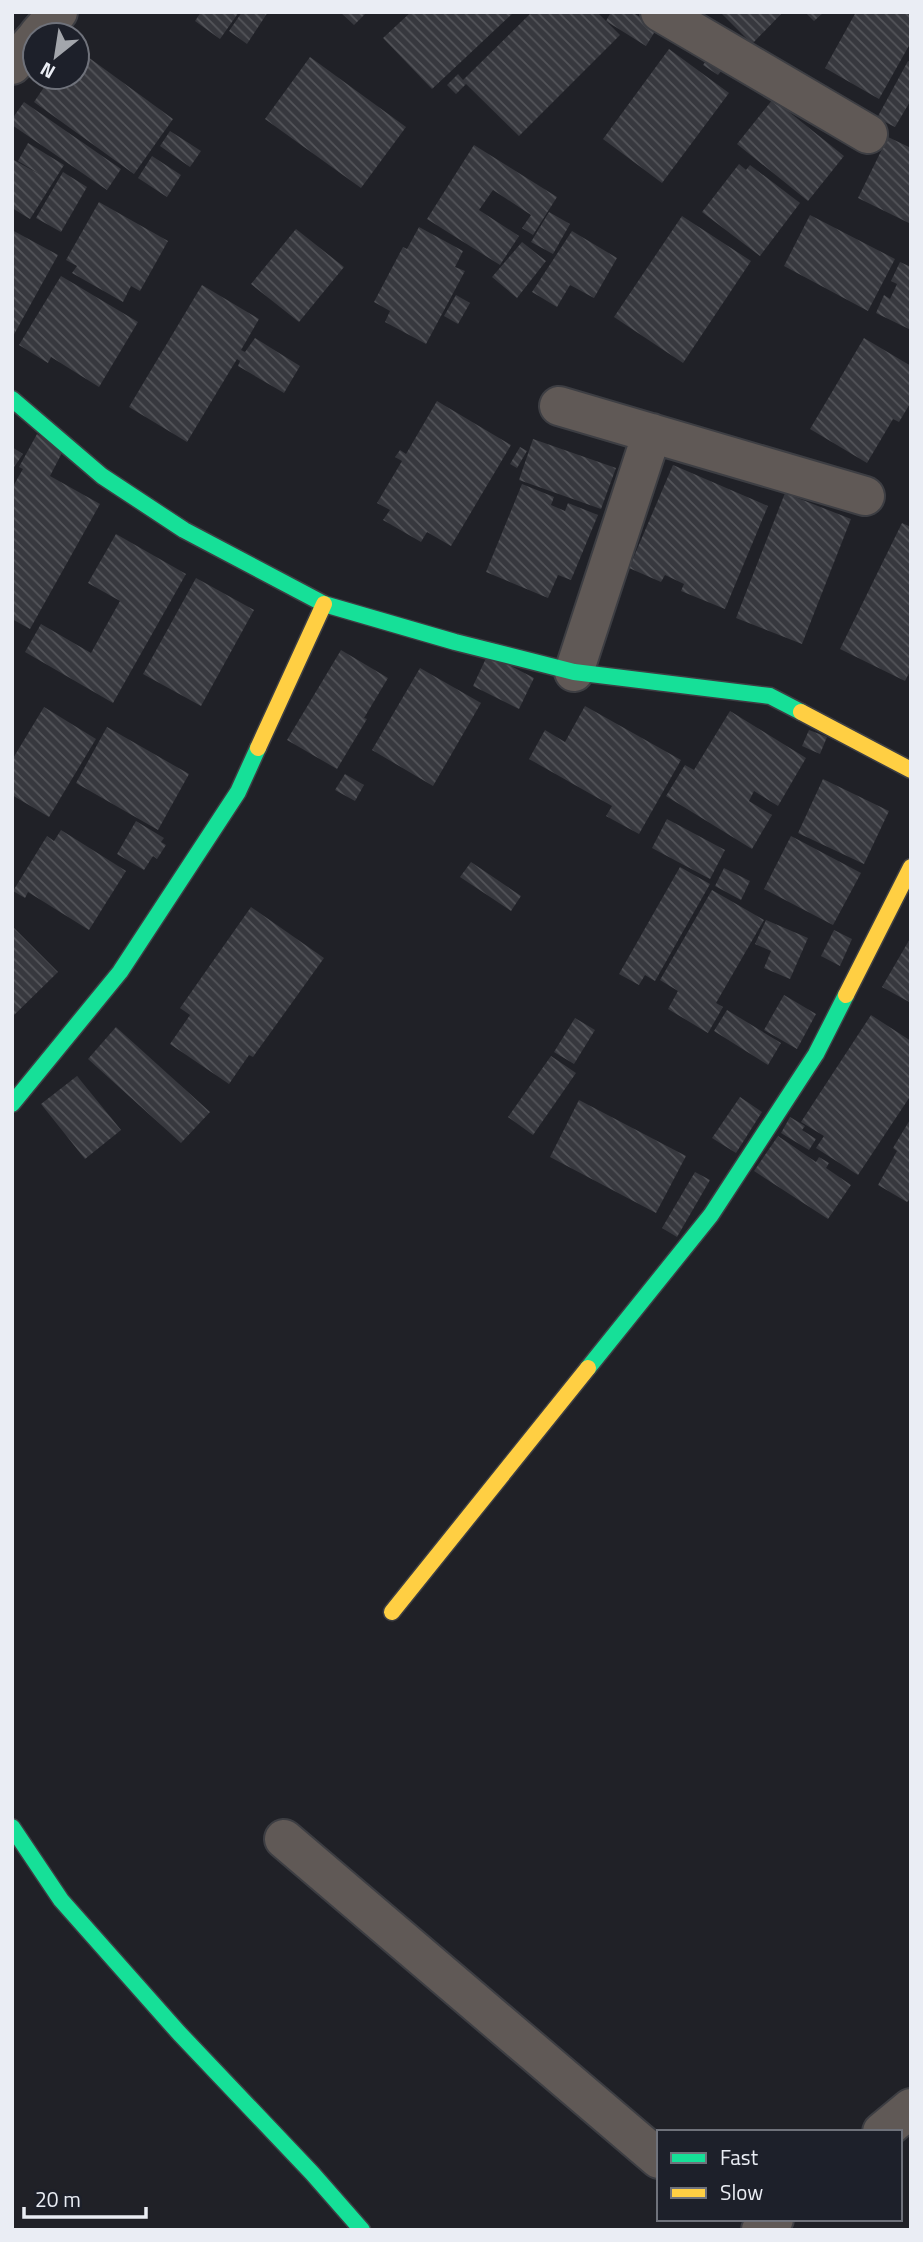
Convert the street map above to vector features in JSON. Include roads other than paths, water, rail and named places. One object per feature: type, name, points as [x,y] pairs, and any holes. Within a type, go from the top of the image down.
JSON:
[{"type":"street","points":[[660,12],[868,134]]},
{"type":"street","points":[[12,400],[102,477],[184,530],[324,604],[455,642],[575,672],[770,696],[911,770]]},
{"type":"street","points":[[559,406],[865,496]]},
{"type":"street","points":[[575,672],[652,433]]},
{"type":"street","points":[[12,1104],[120,972],[238,792],[324,604]]},
{"type":"street","points":[[392,1612],[710,1215],[816,1054],[911,867]]},
{"type":"street","points":[[12,1826],[61,1900],[179,2033],[362,2230]]},
{"type":"street","points":[[284,1839],[657,2157]]},
{"type":"street","points":[[884,2130],[911,2108]]}]
